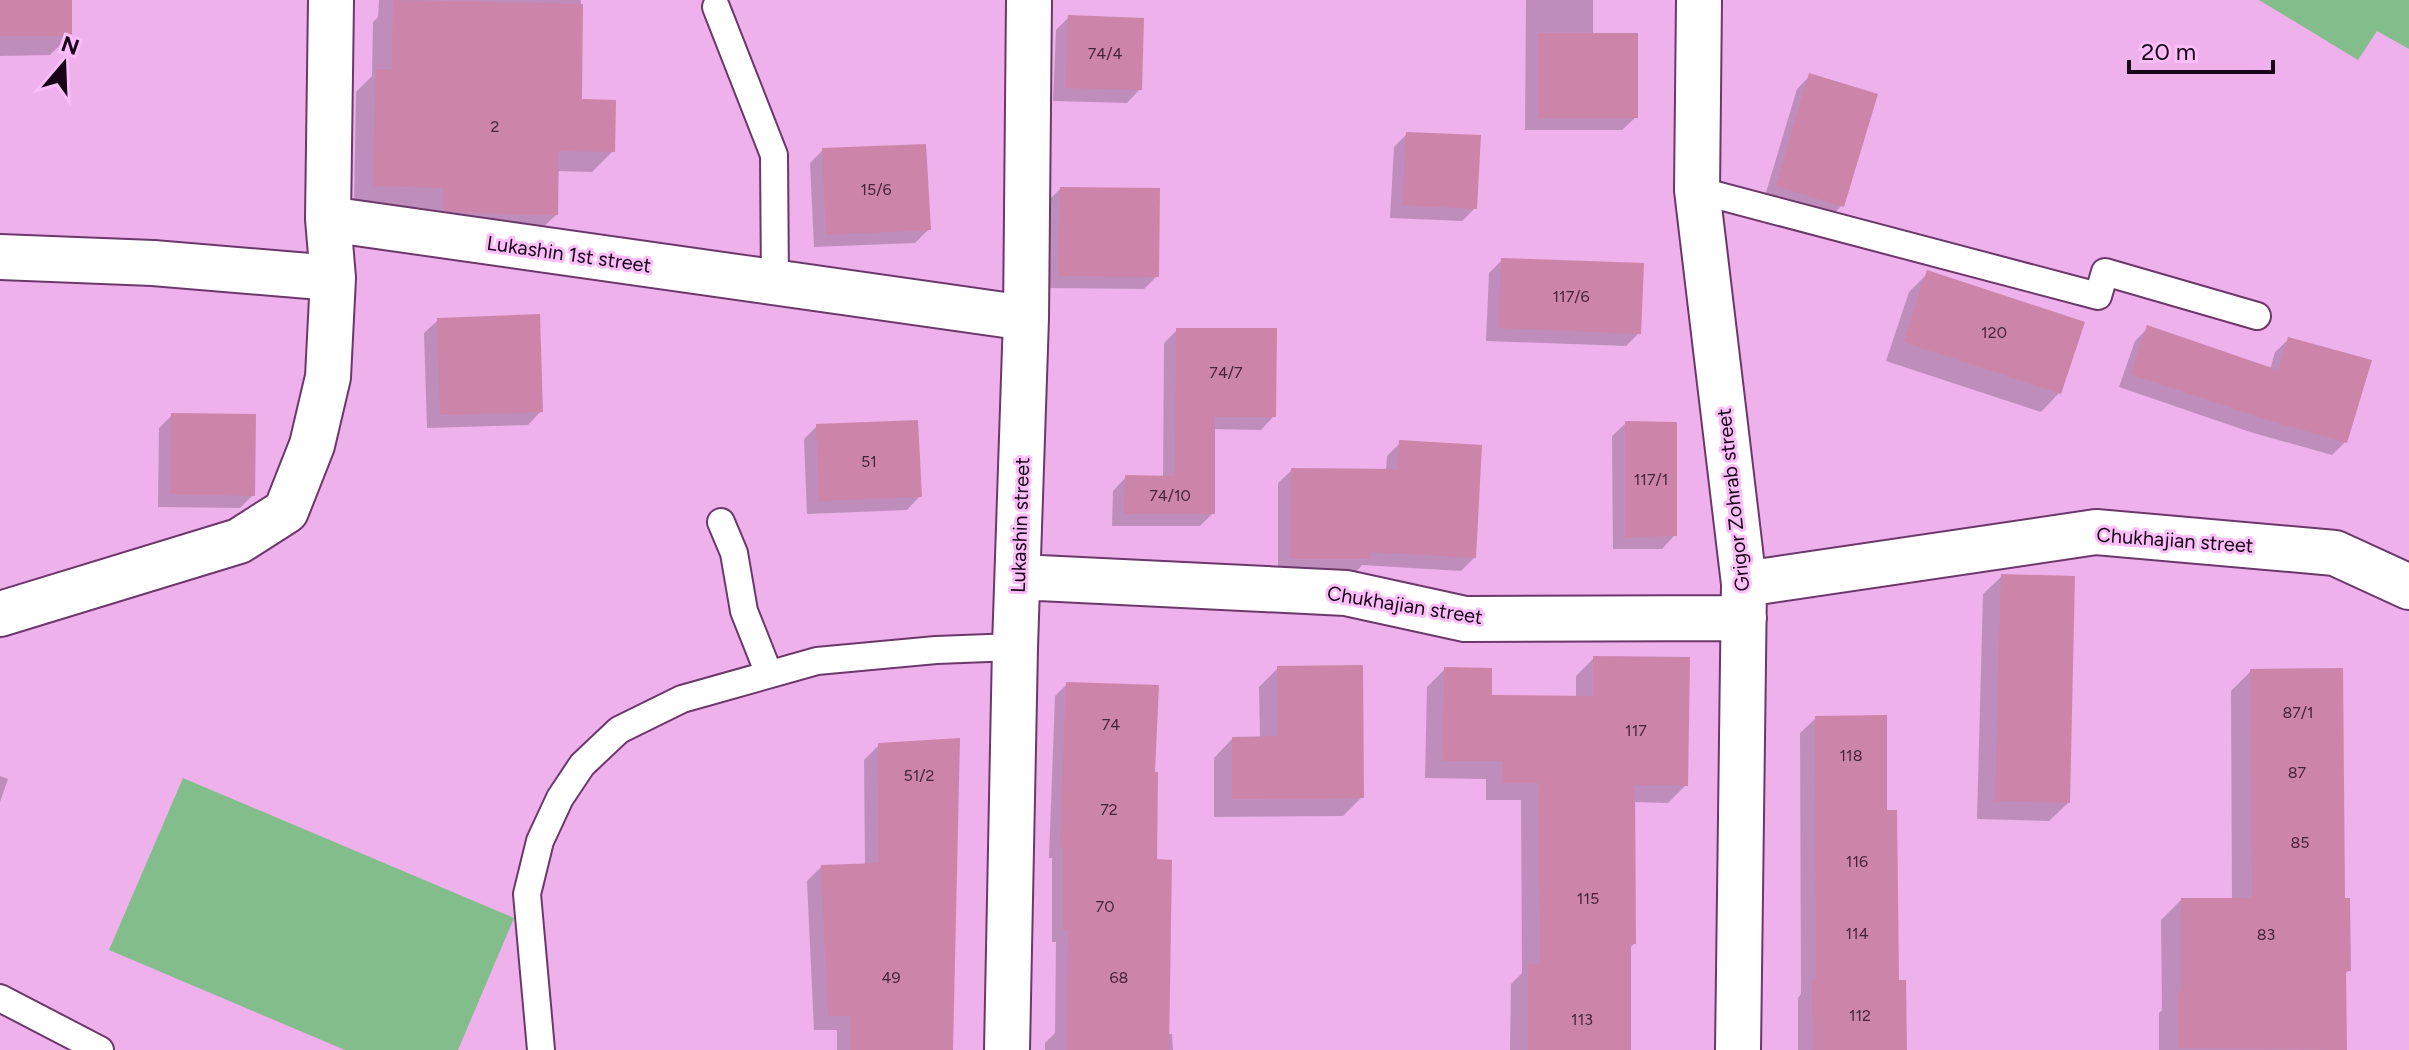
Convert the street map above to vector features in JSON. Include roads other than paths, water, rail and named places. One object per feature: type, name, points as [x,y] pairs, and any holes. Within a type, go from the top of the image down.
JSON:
[{"type":"street","points":[[0,614],[239,541],[286,511],[312,445],[328,377],[333,278],[328,219],[331,0]]},
{"type":"street","name":"Lukashin street","points":[[1007,1050],[1015,647],[1026,318],[1029,0]]},
{"type":"street","name":"Grigor Zohrab street","points":[[1699,0],[1697,190],[1744,601],[1738,1050]]},
{"type":"street","name":"Lukashin 1st street","points":[[328,219],[1026,318]]},
{"type":"street","points":[[0,257],[153,263],[333,278]]},
{"type":"street","name":"Chukhajian street","points":[[1019,577],[1346,593],[1465,619],[1744,601],[2096,532],[2335,553],[2409,587]]},
{"type":"lane","points":[[716,7],[774,155],[775,284]]},
{"type":"lane","points":[[1697,190],[2098,296],[2105,272],[2257,316]]},
{"type":"lane","points":[[721,522],[734,553],[744,611],[769,674]]},
{"type":"lane","points":[[541,1050],[527,894],[540,841],[560,798],[582,765],[619,730],[682,699],[817,661],[936,650],[1015,647]]},
{"type":"lane","points":[[0,998],[100,1050]]}]
